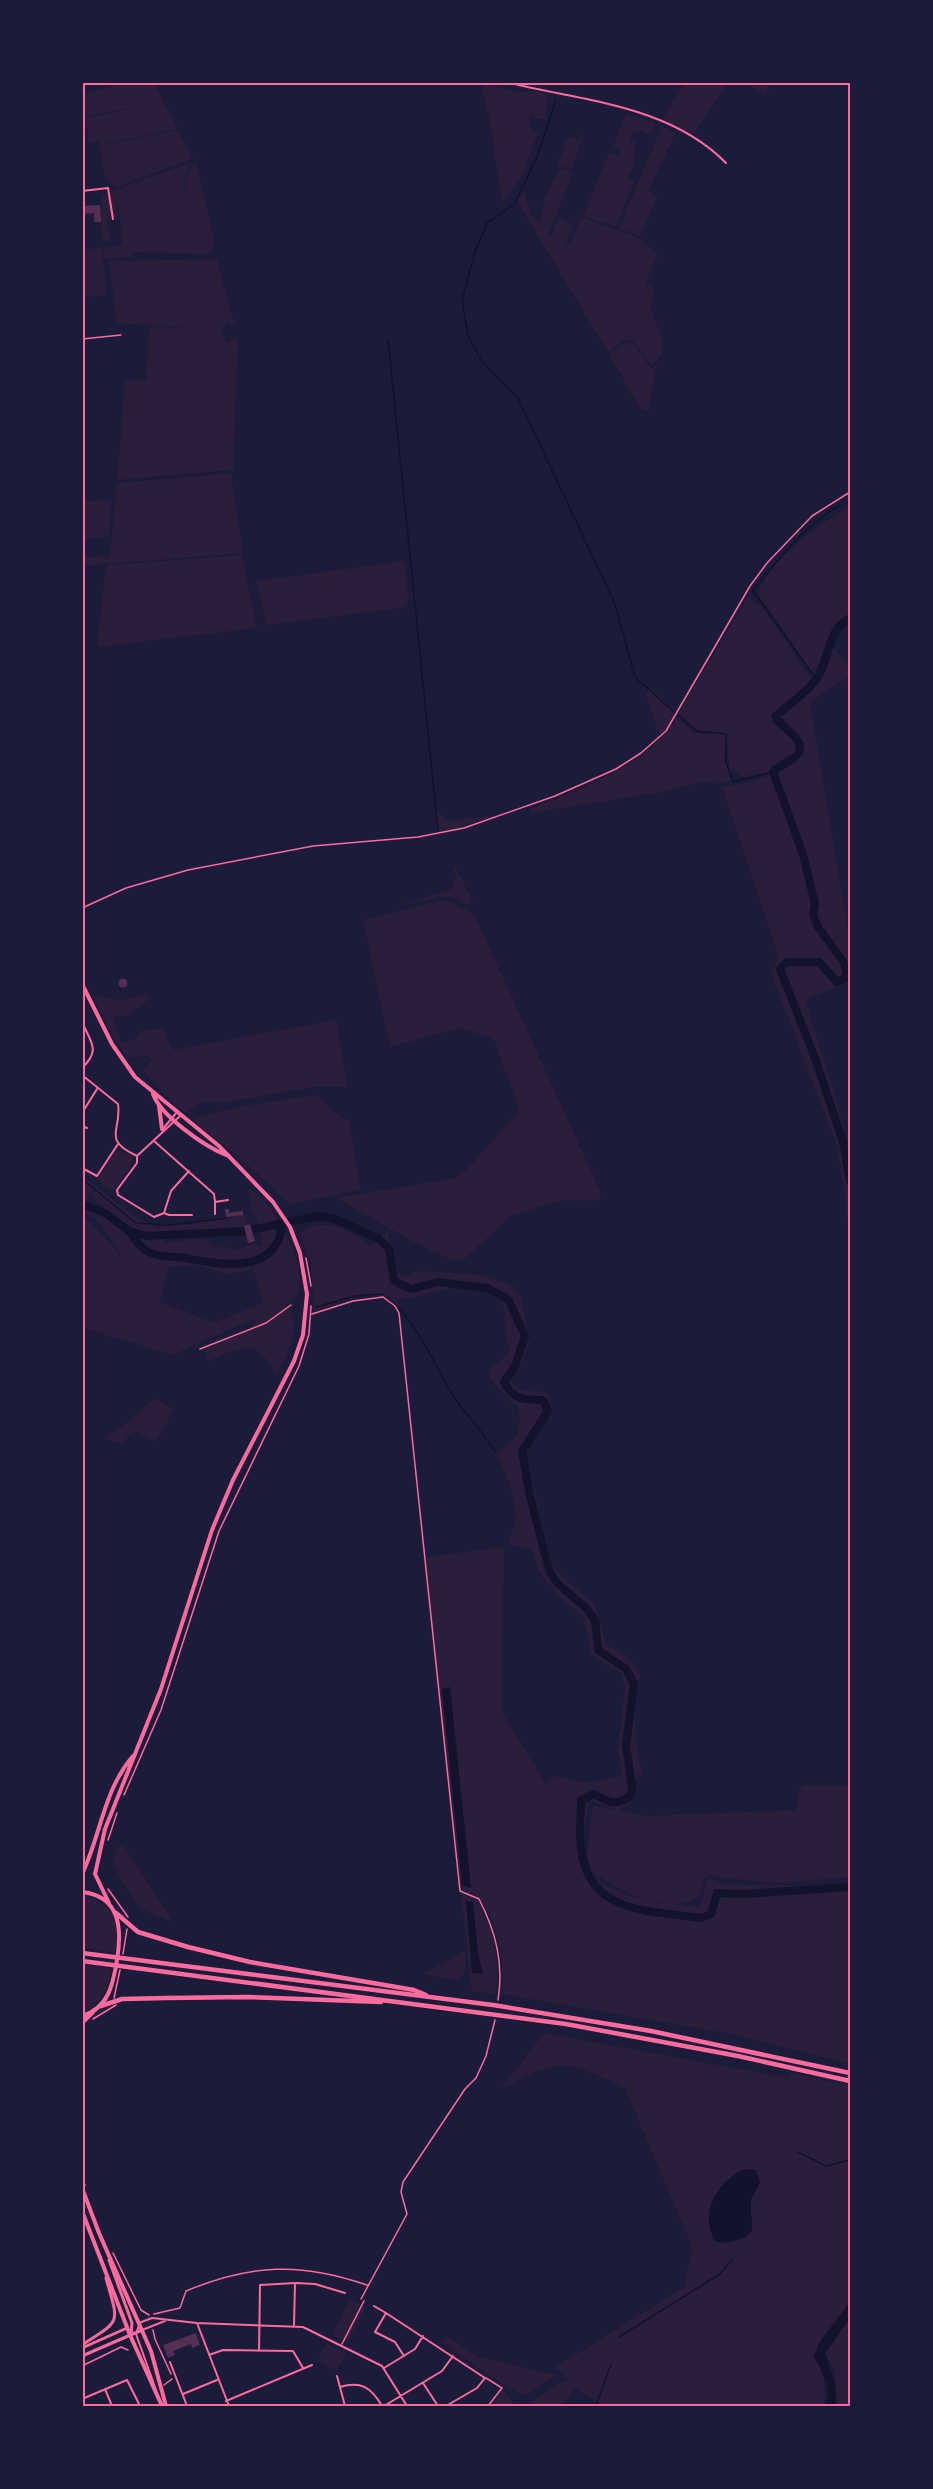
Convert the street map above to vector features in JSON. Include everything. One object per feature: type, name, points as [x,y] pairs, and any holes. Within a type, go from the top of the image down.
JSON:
[{"type":"highway","points":[[116,1913],[138,1932],[188,1947],[250,1962],[414,1990],[433,1998]]},
{"type":"highway","points":[[82,1953],[433,1998],[651,2031],[850,2073]]},
{"type":"highway","points":[[82,1961],[566,2024],[738,2056],[850,2081]]},
{"type":"highway","points":[[101,2006],[114,2001],[248,1997],[395,2002]]},
{"type":"main road","points":[[82,984],[123,1062],[153,1094],[219,1146],[264,1191],[284,1218],[294,1235],[304,1264],[307,1294],[305,1322],[299,1349],[287,1377],[233,1480],[212,1530],[161,1689],[133,1755],[130,1770],[110,1813],[96,1862],[96,1880],[116,1913],[120,1927],[118,1951],[110,1993],[101,2006],[82,2023]]},
{"type":"main road","points":[[153,1094],[159,1106],[162,1131]]},
{"type":"main road","points":[[159,1106],[207,1146],[226,1155]]},
{"type":"main road","points":[[82,1874],[110,1793],[123,1767],[133,1755]]},
{"type":"main road","points":[[82,1892],[94,1894],[109,1903]]},
{"type":"main road","points":[[82,2016],[93,2012]]},
{"type":"main road","points":[[82,2188],[99,2233],[141,2322],[160,2378],[164,2406]]},
{"type":"main road","points":[[82,2211],[130,2327],[130,2335],[164,2406]]},
{"type":"street","points":[[506,82],[634,110],[703,143],[726,163]]},
{"type":"street","points":[[82,191],[108,188],[113,219]]},
{"type":"street","points":[[82,1022],[94,1055],[82,1068]]},
{"type":"street","points":[[82,1075],[118,1104],[114,1132],[118,1144],[137,1156]]},
{"type":"street","points":[[82,1113],[97,1089]]},
{"type":"street","points":[[177,1112],[154,1141],[137,1156],[136,1163],[117,1190],[118,1195],[144,1213],[154,1217],[164,1213],[192,1215]]},
{"type":"street","points":[[162,1131],[181,1115]]},
{"type":"street","points":[[82,1126],[87,1128]]},
{"type":"street","points":[[154,1141],[214,1194],[215,1214]]},
{"type":"street","points":[[82,1168],[97,1176],[118,1144]]},
{"type":"street","points":[[164,1213],[171,1191],[189,1171]]},
{"type":"street","points":[[215,1202],[228,1200]]},
{"type":"street","points":[[99,2233],[130,2327]]},
{"type":"street","points":[[82,2347],[109,2329],[116,2319],[102,2262]]},
{"type":"street","points":[[294,2326],[295,2283]]},
{"type":"street","points":[[259,2351],[260,2285],[295,2283],[332,2288],[345,2293]]},
{"type":"street","points":[[374,2306],[502,2388],[488,2406]]},
{"type":"street","points":[[386,2313],[375,2332],[395,2342],[404,2356]]},
{"type":"street","points":[[82,2347],[152,2318],[197,2323],[303,2327],[340,2348],[384,2368],[407,2406]]},
{"type":"street","points":[[82,2356],[167,2320]]},
{"type":"street","points":[[141,2322],[136,2332],[160,2401]]},
{"type":"street","points":[[197,2323],[217,2380],[229,2406]]},
{"type":"street","points":[[384,2368],[415,2349],[423,2336]]},
{"type":"street","points":[[209,2355],[222,2350],[293,2351],[303,2368]]},
{"type":"street","points":[[340,2386],[360,2384],[371,2390],[383,2406],[445,2368],[453,2356]]},
{"type":"street","points":[[170,2362],[188,2406]]},
{"type":"street","points":[[226,2401],[312,2365]]},
{"type":"street","points":[[337,2376],[345,2406]]},
{"type":"street","points":[[446,2406],[477,2388],[485,2378]]},
{"type":"street","points":[[82,2399],[127,2380],[140,2406]]},
{"type":"street","points":[[182,2395],[217,2380]]},
{"type":"street","points":[[423,2383],[438,2406]]},
{"type":"street","points":[[105,2389],[112,2406]]},
{"type":"path","points":[[82,339],[121,335]]},
{"type":"path","points":[[82,908],[126,888],[188,870],[313,846],[426,836],[464,828],[555,796],[616,769],[641,753],[666,731],[753,581],[767,563],[812,516],[850,492]]},
{"type":"path","points":[[123,1797],[160,1710],[219,1531],[299,1366],[309,1334],[311,1312],[318,1315],[352,1301],[383,1297],[395,1306],[399,1313],[460,1891],[475,1897],[480,1902],[497,1944],[501,1964],[500,1985]]},
{"type":"path","points":[[200,1349],[266,1323],[291,1305]]},
{"type":"path","points":[[107,1843],[118,1808]]},
{"type":"path","points":[[104,1885],[132,1921],[126,1929],[124,1949]]},
{"type":"path","points":[[90,2020],[115,2007],[114,2001],[120,1976]]},
{"type":"path","points":[[340,2348],[407,2214],[401,2192],[403,2182],[465,2089],[476,2078],[494,2031]]},
{"type":"path","points":[[110,2247],[141,2310],[151,2314],[180,2308],[186,2291],[216,2278],[252,2271],[302,2269],[336,2274],[369,2286]]},
{"type":"path","points":[[154,2329],[155,2339],[172,2376],[171,2380],[164,2385]]},
{"type":"path","points":[[82,2366],[121,2347],[128,2350]]},
{"type":"shaded area","points":[[125,82],[154,83],[178,129],[100,145],[99,141],[89,143],[85,118],[148,105],[85,116],[83,95]]},
{"type":"shaded area","points":[[747,82],[772,83],[764,95]]},
{"type":"shaded area","points":[[685,83],[727,83],[692,136],[661,121]]},
{"type":"shaded area","points":[[485,84],[520,92],[538,91],[548,95],[545,119],[535,119],[530,114],[529,129],[538,133],[522,176],[502,203],[489,116],[482,88]]},
{"type":"shaded area","points":[[626,114],[656,123],[650,135],[640,130],[638,133],[633,131],[630,139],[635,142],[634,164],[627,179],[634,182],[616,227],[583,216],[609,153],[618,156],[621,151],[613,146]]},
{"type":"shaded area","points":[[662,126],[676,133],[648,191],[657,197],[640,236],[619,228]]},
{"type":"shaded area","points":[[178,130],[193,159],[115,187],[105,176],[100,146]]},
{"type":"shaded area","points":[[582,134],[584,135],[571,170],[557,165],[566,145],[563,141],[574,137],[578,141]]},
{"type":"shaded area","points":[[191,162],[185,175],[185,197],[187,173],[196,162],[213,235],[213,250],[208,254],[131,252],[131,257],[104,259],[103,248],[122,244],[120,220],[130,222],[129,227],[131,222],[120,219],[116,195],[117,217],[107,221],[111,242],[104,240],[100,227],[102,195]]},
{"type":"shaded area","points":[[560,169],[573,173],[548,235],[551,237],[558,218],[573,225],[566,243],[570,245],[581,217],[638,238],[658,253],[646,283],[654,289],[651,308],[663,344],[659,358],[652,366],[632,340],[623,341],[608,352],[517,201],[524,190],[531,216],[541,222],[544,198]]},
{"type":"shaded area","points":[[102,247],[106,295],[83,298],[83,250]]},
{"type":"shaded area","points":[[217,259],[230,310],[228,312],[231,312],[235,322],[234,324],[227,322],[221,331],[224,340],[229,343],[233,338],[238,339],[233,470],[117,480],[125,381],[146,380],[149,327],[195,328],[117,323],[109,261]]},
{"type":"shaded area","points":[[632,342],[651,368],[657,364],[648,411],[640,408],[609,354],[623,344]]},
{"type":"shaded area","points":[[231,473],[243,553],[83,566],[83,557],[110,556],[117,483]]},
{"type":"shaded area","points":[[111,500],[109,537],[83,539],[83,501]]},
{"type":"shaded area","points":[[850,506],[850,615],[833,626],[814,675],[758,594],[763,581],[783,556],[825,522]]},
{"type":"shaded area","points":[[242,555],[257,628],[97,647],[106,565]]},
{"type":"shaded area","points":[[404,561],[409,600],[406,607],[267,625],[256,581]]},
{"type":"shaded area","points":[[748,597],[763,608],[812,681],[771,715],[771,721],[795,742],[795,752],[772,766],[769,773],[742,776],[729,767],[727,736],[724,758],[731,781],[713,784],[710,781],[655,793],[530,813],[530,809],[591,784],[630,763],[663,735],[677,718],[694,733],[724,733],[695,729],[678,714]]},
{"type":"shaded area","points":[[833,648],[850,666],[850,676],[810,702],[850,940],[850,982],[805,1000],[834,1090],[850,1152],[850,1233],[838,1149],[771,973],[779,957],[722,787],[758,780],[791,765],[802,745],[792,729],[781,722],[780,715],[819,679]]},
{"type":"shaded area","points":[[650,688],[676,712],[662,735],[658,731],[646,695]]},
{"type":"shaded area","points":[[436,810],[446,820],[497,816],[439,833]]},
{"type":"shaded area","points":[[452,867],[456,867],[473,902],[468,905],[448,896],[396,906],[452,889],[456,875]]},
{"type":"shaded area","points":[[446,900],[474,914],[602,1195],[596,1201],[564,1200],[511,1215],[466,1258],[457,1261],[429,1250],[336,1198],[456,1178],[469,1167],[520,1110],[493,1038],[459,1028],[390,1047],[363,920]]},
{"type":"shaded area","points":[[147,993],[150,999],[125,1016],[117,1016],[113,1020],[122,1044],[137,1037],[140,1031],[163,1028],[170,1045],[177,1052],[177,1049],[336,1020],[348,1087],[313,1087],[227,1102],[201,1103],[186,1113],[161,1091],[142,1069],[153,1060],[149,1056],[128,1057],[116,1042],[95,1000],[97,994],[119,1001]]},
{"type":"shaded area","points":[[317,1095],[340,1117],[349,1120],[361,1190],[289,1204],[248,1165],[194,1121],[232,1108]]},
{"type":"shaded area","points":[[117,1149],[133,1157],[134,1161],[113,1190],[106,1188],[98,1178]]},
{"type":"shaded area","points":[[83,1177],[94,1185],[89,1198],[83,1203]]},
{"type":"shaded area","points":[[96,1187],[136,1217],[157,1227],[194,1224],[218,1217],[244,1214],[249,1219],[237,1235],[227,1233],[206,1237],[173,1234],[160,1238],[167,1243],[190,1239],[206,1240],[213,1247],[237,1249],[255,1245],[263,1247],[260,1226],[252,1211],[248,1188],[258,1196],[268,1206],[286,1234],[293,1250],[300,1280],[299,1293],[286,1305],[294,1322],[292,1341],[275,1377],[271,1363],[252,1347],[229,1352],[208,1361],[205,1349],[247,1331],[256,1323],[256,1318],[179,1352],[176,1356],[83,1328],[83,1218],[93,1225],[125,1260],[96,1220],[83,1212],[86,1209],[106,1210],[91,1197]],"holes":[[[202,1266],[233,1273],[253,1268],[263,1303],[214,1323],[160,1302],[169,1267]]]},
{"type":"shaded area","points":[[319,1225],[328,1225],[347,1230],[372,1247],[389,1228],[389,1248],[393,1263],[405,1278],[417,1271],[480,1275],[508,1284],[518,1292],[522,1299],[529,1342],[521,1366],[509,1379],[517,1389],[547,1393],[549,1401],[545,1417],[525,1454],[552,1564],[594,1604],[606,1644],[630,1659],[640,1676],[635,1712],[636,1738],[642,1774],[633,1779],[631,1803],[617,1810],[589,1800],[584,1849],[591,1871],[615,1890],[632,1896],[697,1907],[701,1903],[708,1878],[724,1884],[850,1887],[850,2064],[731,2034],[501,1994],[502,1958],[492,1921],[478,1898],[461,1888],[434,1651],[427,1557],[504,1547],[502,1712],[546,1784],[553,1776],[587,1783],[621,1776],[618,1751],[625,1687],[621,1673],[591,1655],[584,1618],[561,1598],[539,1572],[533,1550],[509,1545],[515,1523],[515,1504],[511,1487],[496,1454],[516,1436],[519,1425],[519,1408],[490,1380],[489,1368],[508,1355],[509,1351],[504,1307],[501,1300],[493,1293],[483,1289],[456,1288],[407,1299],[400,1298],[394,1304],[386,1299],[366,1296],[314,1311],[311,1265],[300,1233]]},
{"type":"shaded area","points":[[154,1398],[174,1409],[156,1442],[136,1431],[128,1435],[124,1445],[105,1438],[134,1417]]},
{"type":"shaded area","points":[[450,1687],[471,1888],[462,1885],[442,1689]]},
{"type":"shaded area","points":[[804,1785],[850,1786],[850,1877],[773,1883],[708,1876],[703,1880],[700,1896],[687,1902],[673,1904],[644,1899],[616,1887],[592,1872],[587,1856],[593,1806],[648,1816],[797,1810],[798,1790]]},
{"type":"shaded area","points":[[118,1846],[124,1846],[171,1918],[169,1921],[138,1907],[112,1864]]},
{"type":"shaded area","points":[[467,1895],[478,1901],[492,1935],[498,1968],[496,1994],[472,1991],[461,1896]]},
{"type":"shaded area","points":[[82,1896],[101,1903],[108,1909],[115,1924],[115,1953],[83,1947]]},
{"type":"shaded area","points":[[466,1901],[473,1902],[478,1953],[483,1974],[472,1973]]},
{"type":"shaded area","points":[[465,1951],[465,1971],[459,1980],[423,1974]]},
{"type":"shaded area","points":[[82,1964],[111,1968],[109,1983],[101,2000],[83,2012]]},
{"type":"shaded area","points":[[544,2033],[789,2078],[791,2073],[850,2086],[850,2302],[819,2343],[814,2356],[824,2377],[824,2406],[598,2406],[599,2403],[574,2388],[563,2406],[530,2404],[531,2401],[565,2380],[571,2384],[556,2367],[684,2287],[693,2249],[625,2088],[588,2071],[558,2065],[537,2071],[502,2088]]},
{"type":"shaded area","points":[[744,2169],[756,2170],[760,2182],[751,2201],[751,2231],[743,2238],[734,2241],[722,2243],[715,2241],[709,2219],[713,2199],[725,2182]]},
{"type":"shaded area","points":[[350,2299],[366,2306],[347,2343],[332,2335]]},
{"type":"shaded area","points":[[850,2302],[850,2318],[825,2353],[836,2391],[835,2406],[826,2406],[827,2387],[814,2357],[819,2343]]},
{"type":"shaded area","points":[[850,2318],[850,2395],[846,2406],[837,2406],[835,2372],[825,2353]]},
{"type":"shaded area","points":[[446,2336],[481,2358],[557,2375],[525,2395],[506,2386],[441,2342]]},
{"type":"shaded area","points":[[326,2343],[346,2353],[337,2371],[317,2362]]},
{"type":"shaded area","points":[[502,2389],[517,2406],[490,2406]]},
{"type":"building","points":[[100,205],[101,222],[94,222],[94,213],[82,214],[82,206]]},
{"type":"building","points":[[123,979],[127,983],[123,987],[119,983]]},
{"type":"building","points":[[225,1209],[229,1209],[229,1213],[243,1211],[243,1215],[226,1217]]},
{"type":"building","points":[[250,1224],[255,1241],[248,1243],[244,1226]]},
{"type":"building","points":[[196,2333],[200,2345],[192,2348],[191,2344],[173,2351],[175,2355],[168,2358],[163,2345]]},
{"type":"waterway","points":[[516,201],[539,152],[556,99]]},
{"type":"waterway","points":[[513,205],[487,223],[475,252],[462,300],[468,335],[481,360],[518,398],[615,604],[635,677],[675,713]]},
{"type":"waterway","points":[[388,339],[438,831]]},
{"type":"waterway","points":[[816,679],[753,591],[782,555],[804,533],[840,505]]},
{"type":"waterway","points":[[850,618],[842,624],[832,638],[824,665],[815,681],[776,716],[797,739],[800,749],[795,757],[773,772],[803,854],[815,904],[813,915],[818,927],[843,961],[847,973],[844,979],[837,982],[819,962],[787,962],[780,969],[815,1058],[843,1142],[850,1181]]},
{"type":"waterway","points":[[678,715],[698,732],[726,734],[726,762],[733,782],[773,772]]},
{"type":"waterway","points":[[82,1179],[136,1223],[169,1225],[227,1218]]},
{"type":"waterway","points":[[82,1204],[105,1213],[129,1231],[146,1236],[246,1231],[319,1216],[335,1219],[379,1239],[389,1249],[394,1281],[411,1289],[438,1282],[487,1288],[508,1299],[525,1336],[515,1366],[504,1382],[515,1396],[530,1400],[543,1400],[548,1411],[522,1451],[529,1492],[549,1570],[557,1583],[588,1610],[595,1621],[598,1650],[626,1669],[634,1684],[626,1745],[632,1787],[630,1796],[616,1802],[594,1794],[581,1800],[581,1848],[588,1875],[598,1889],[627,1906],[700,1918],[711,1914],[717,1893],[743,1894],[850,1887]]},
{"type":"waterway","points":[[129,1231],[140,1245],[153,1254],[227,1264],[255,1261],[266,1255],[275,1246],[281,1232],[277,1225]]},
{"type":"waterway","points":[[316,1307],[355,1296],[382,1294],[395,1304],[424,1343],[456,1400],[495,1452]]},
{"type":"waterway","points":[[798,2152],[826,2166],[850,2160]]},
{"type":"waterway","points":[[619,2337],[720,2274],[732,2260]]},
{"type":"waterway","points":[[596,2406],[611,2364]]}]
